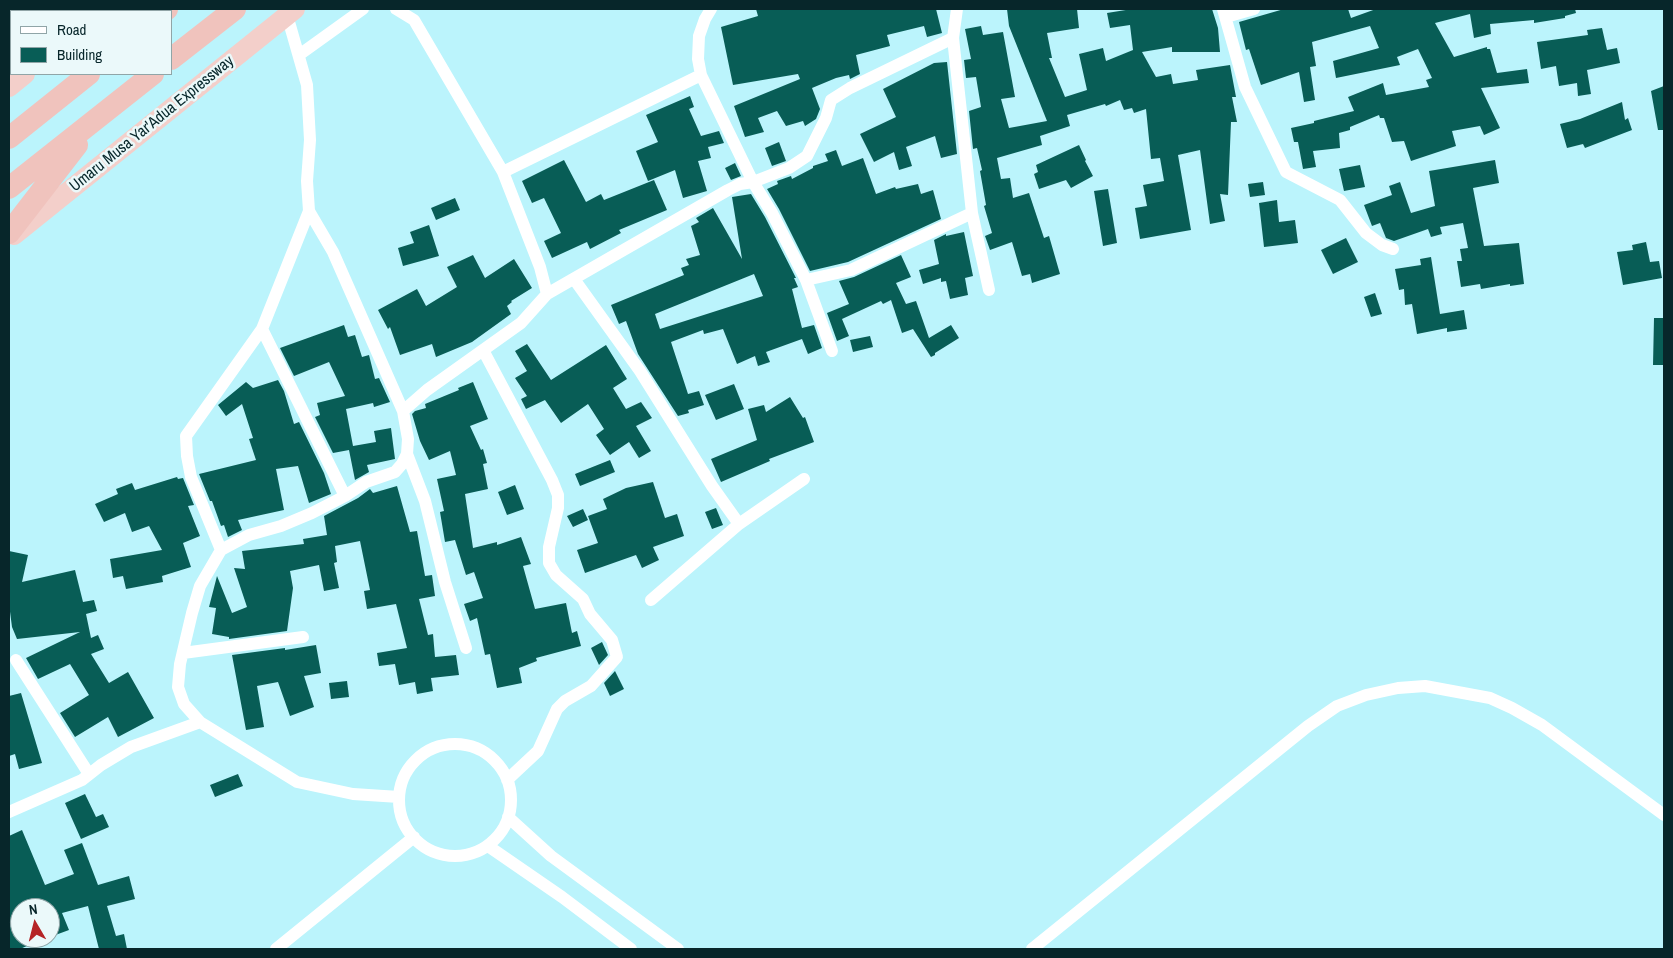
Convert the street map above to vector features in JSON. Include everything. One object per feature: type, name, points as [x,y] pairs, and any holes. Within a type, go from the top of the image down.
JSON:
[{"type":"highway","points":[[172,58],[235,9]]},
{"type":"highway","name":"Umaru Musa Yar'Adua Expressway","points":[[9,239],[291,12]]},
{"type":"highway","points":[[9,87],[24,75]]},
{"type":"highway","points":[[9,138],[88,75]]},
{"type":"highway","points":[[9,188],[152,75]]},
{"type":"highway","points":[[9,117],[71,88]]},
{"type":"highway","points":[[9,232],[100,116]]},
{"type":"street","points":[[299,55],[363,9]]},
{"type":"street","points":[[396,9],[414,20],[503,172],[540,267],[547,294]]},
{"type":"street","points":[[711,9],[699,36],[698,59],[701,75],[754,182],[806,280],[832,352]]},
{"type":"street","points":[[957,9],[953,38],[972,213],[989,290]]},
{"type":"street","points":[[1254,9],[1224,13],[1245,87],[1286,172],[1340,200],[1366,233],[1382,246],[1393,250]]},
{"type":"street","points":[[221,550],[191,478],[186,436],[262,329],[309,211],[307,182],[310,140],[307,85],[291,12]]},
{"type":"street","points":[[403,411],[427,390],[521,323],[547,294],[728,190],[740,184],[754,182],[789,168],[807,156],[826,118],[831,100],[850,88],[953,38]]},
{"type":"street","points":[[503,172],[701,75]]},
{"type":"street","points":[[309,211],[333,252],[403,411],[408,439],[407,454],[395,472],[366,482],[345,496],[281,526],[249,536],[221,550],[200,586],[180,664],[178,687],[184,704],[200,722],[297,782],[352,794],[399,797]]},
{"type":"street","points":[[806,280],[851,270],[972,213]]},
{"type":"street","points":[[574,279],[652,389],[712,486],[738,524]]},
{"type":"street","points":[[262,329],[345,496]]},
{"type":"street","points":[[483,350],[552,480],[558,495],[558,508],[549,547],[549,563],[556,574],[583,599],[590,614],[612,640],[617,657],[591,686],[565,701],[557,709],[538,751],[507,780]]},
{"type":"street","points":[[407,454],[426,502],[445,582],[466,648]]},
{"type":"street","points":[[651,600],[738,524],[804,479]]},
{"type":"street","points":[[183,653],[303,637]]},
{"type":"street","points":[[16,660],[89,774]]},
{"type":"street","points":[[1032,949],[1308,726],[1337,706],[1366,695],[1398,688],[1425,686],[1490,698],[1512,708],[1542,725],[1664,815]]},
{"type":"street","points":[[9,812],[82,780],[131,747],[200,722]]},
{"type":"street","points":[[446,745],[465,745],[483,752],[498,764],[507,780],[511,798],[508,817],[500,833],[488,846],[471,854],[454,856],[436,853],[420,844],[414,838],[400,815],[399,797],[403,779],[413,763],[428,751],[446,745]]},
{"type":"street","points":[[508,817],[551,856],[678,949]]},
{"type":"street","points":[[276,949],[414,838]]},
{"type":"street","points":[[488,846],[562,897],[631,949]]},
{"type":"building","points":[[756,9],[936,9],[942,33],[927,37],[924,26],[887,35],[890,46],[856,55],[860,74],[850,79],[849,75],[836,78],[812,88],[820,109],[816,119],[805,126],[803,121],[786,126],[777,111],[758,118],[764,132],[745,137],[734,106],[800,79],[798,74],[733,85],[721,27],[758,16]]},
{"type":"building","points":[[1007,9],[1077,9],[1079,28],[1047,33],[1052,58],[1049,58],[1065,97],[1087,90],[1079,54],[1103,48],[1106,61],[1133,50],[1130,25],[1110,28],[1107,13],[1132,9],[1212,9],[1218,28],[1220,52],[1172,52],[1172,47],[1142,52],[1156,77],[1171,74],[1173,84],[1198,80],[1196,70],[1230,65],[1236,97],[1232,97],[1237,122],[1231,122],[1228,195],[1220,194],[1225,221],[1210,224],[1200,150],[1178,155],[1191,230],[1140,239],[1135,208],[1147,206],[1143,185],[1164,181],[1160,158],[1151,159],[1146,109],[1134,113],[1132,108],[1124,110],[1120,100],[1106,106],[1105,104],[1067,115],[1070,126],[1040,136],[1042,145],[997,158],[1001,179],[1010,178],[1013,198],[1029,193],[1044,238],[1049,236],[1060,274],[1032,283],[1030,274],[1022,276],[1012,242],[990,250],[985,236],[992,233],[984,206],[986,205],[980,171],[982,170],[977,148],[973,149],[969,111],[981,107],[976,77],[966,78],[964,60],[971,59],[965,29],[981,26],[983,35],[1003,32],[1015,97],[1001,99],[1009,128],[1047,121],[1009,26]]},
{"type":"building","points":[[1284,9],[1348,9],[1351,18],[1376,9],[1575,9],[1576,13],[1565,16],[1565,18],[1534,23],[1534,20],[1490,24],[1491,34],[1474,38],[1470,14],[1435,23],[1454,57],[1487,47],[1487,49],[1490,49],[1497,73],[1527,69],[1529,83],[1481,88],[1500,128],[1484,135],[1480,126],[1452,131],[1456,146],[1411,161],[1404,141],[1392,142],[1384,118],[1380,118],[1379,115],[1350,127],[1350,130],[1339,133],[1340,148],[1313,151],[1316,167],[1303,169],[1298,142],[1294,142],[1291,128],[1354,111],[1348,97],[1383,83],[1386,95],[1429,87],[1426,80],[1432,78],[1418,49],[1397,57],[1400,65],[1336,78],[1333,61],[1379,48],[1370,26],[1312,42],[1316,66],[1310,67],[1315,100],[1304,102],[1299,72],[1261,85],[1249,49],[1246,50],[1239,22]]},
{"type":"building","points":[[1602,28],[1607,50],[1617,48],[1620,63],[1587,70],[1591,94],[1578,96],[1577,83],[1559,86],[1556,66],[1541,69],[1537,42],[1588,35],[1587,30]]},
{"type":"building","points":[[947,62],[957,154],[941,158],[935,136],[906,147],[912,166],[899,170],[894,152],[874,162],[860,134],[896,117],[883,89],[934,63]]},
{"type":"building","points":[[1664,86],[1664,130],[1658,130],[1651,91]]},
{"type":"building","points":[[690,96],[694,107],[689,109],[701,136],[719,131],[724,143],[708,147],[711,158],[698,161],[707,191],[683,198],[675,170],[648,181],[636,151],[658,142],[646,115]]},
{"type":"building","points":[[1622,102],[1625,120],[1628,118],[1632,130],[1585,148],[1583,144],[1567,148],[1560,124],[1580,119]]},
{"type":"building","points":[[779,142],[786,161],[772,166],[765,148]]},
{"type":"building","points":[[1079,145],[1093,176],[1071,188],[1066,180],[1039,189],[1034,174],[1038,172],[1036,165]]},
{"type":"building","points":[[836,150],[842,166],[863,158],[876,194],[895,187],[896,189],[918,184],[921,194],[933,190],[941,219],[848,262],[810,271],[767,189],[778,184],[777,181],[791,176],[792,179],[813,168],[813,166],[828,161],[825,154]]},
{"type":"building","points":[[564,160],[586,202],[601,194],[604,200],[654,180],[667,210],[619,230],[621,233],[590,249],[587,242],[552,258],[544,241],[561,233],[544,198],[532,203],[522,181]]},
{"type":"building","points":[[1495,160],[1499,183],[1473,188],[1484,246],[1519,243],[1524,284],[1510,286],[1510,284],[1481,289],[1480,284],[1461,287],[1457,261],[1462,261],[1460,249],[1468,248],[1463,223],[1440,227],[1442,234],[1431,237],[1428,229],[1394,241],[1386,238],[1380,223],[1372,226],[1364,205],[1392,195],[1389,186],[1400,182],[1411,213],[1435,206],[1429,171]]},
{"type":"building","points":[[735,163],[741,176],[731,180],[725,168]]},
{"type":"building","points":[[1360,165],[1365,187],[1344,191],[1339,169]]},
{"type":"building","points":[[1263,182],[1265,195],[1250,197],[1248,184]]},
{"type":"building","points":[[1108,189],[1117,243],[1103,246],[1094,191]]},
{"type":"building","points":[[751,194],[765,217],[796,278],[794,278],[798,287],[792,289],[802,328],[814,325],[822,348],[808,354],[802,339],[766,352],[770,362],[758,366],[755,356],[737,364],[723,329],[704,334],[703,330],[671,342],[688,394],[699,391],[704,405],[688,410],[689,413],[678,416],[638,354],[626,321],[619,324],[611,305],[684,275],[681,268],[689,265],[686,259],[700,255],[691,226],[699,222],[696,218],[713,208],[742,259],[732,197]],"holes":[[[754,274],[763,296],[660,329],[655,314]]]},
{"type":"building","points":[[455,198],[460,210],[436,220],[431,208]]},
{"type":"building","points":[[1277,200],[1279,222],[1295,220],[1298,243],[1264,247],[1259,203]]},
{"type":"building","points":[[429,225],[439,256],[403,266],[398,248],[414,243],[410,232]]},
{"type":"building","points":[[964,232],[973,276],[965,278],[968,295],[950,299],[946,281],[941,282],[941,278],[923,284],[919,270],[939,264],[934,240],[946,234],[946,236]]},
{"type":"building","points":[[1346,238],[1358,262],[1333,274],[1321,250]]},
{"type":"building","points":[[1646,242],[1650,262],[1659,261],[1662,278],[1623,285],[1617,252],[1633,250],[1632,245]]},
{"type":"building","points":[[473,255],[485,278],[514,259],[532,288],[511,301],[507,306],[511,314],[472,342],[436,357],[432,344],[400,355],[390,327],[388,329],[378,310],[417,289],[426,306],[457,287],[447,267]]},
{"type":"building","points":[[901,255],[911,277],[896,283],[906,304],[916,301],[929,338],[951,325],[959,338],[931,357],[913,329],[902,333],[891,300],[883,304],[881,301],[842,319],[849,336],[837,341],[827,313],[849,304],[839,281],[854,277]]},
{"type":"building","points":[[1431,257],[1440,314],[1464,310],[1467,329],[1447,332],[1447,328],[1417,334],[1412,304],[1405,305],[1404,289],[1399,290],[1395,269],[1421,265],[1420,259]]},
{"type":"building","points":[[1375,293],[1382,314],[1371,317],[1364,297]]},
{"type":"building","points":[[1654,318],[1664,318],[1664,365],[1653,365]]},
{"type":"building","points":[[344,325],[348,337],[355,335],[362,357],[369,355],[375,379],[379,378],[390,402],[374,407],[373,403],[346,409],[353,446],[376,442],[374,431],[391,428],[395,459],[367,465],[369,472],[355,480],[349,450],[333,453],[315,417],[320,415],[317,403],[345,396],[329,362],[294,376],[280,348]]},
{"type":"building","points":[[870,336],[873,347],[853,352],[850,340]]},
{"type":"building","points":[[527,344],[551,380],[606,345],[627,379],[613,388],[626,409],[641,402],[652,418],[636,426],[651,451],[639,458],[629,442],[610,455],[596,435],[604,429],[588,404],[561,423],[545,400],[526,409],[521,399],[527,396],[515,378],[527,371],[515,351]]},
{"type":"building","points":[[278,380],[284,391],[294,424],[299,422],[324,473],[331,494],[309,503],[298,466],[276,469],[284,510],[238,520],[242,530],[228,537],[224,525],[221,526],[199,474],[256,460],[249,439],[253,438],[242,404],[226,416],[218,405],[246,382],[253,388]]},
{"type":"building","points":[[473,382],[488,419],[470,426],[481,450],[483,449],[487,463],[483,464],[488,489],[465,494],[473,548],[497,542],[497,545],[521,537],[531,564],[523,566],[535,609],[566,603],[572,633],[577,631],[581,646],[536,658],[537,661],[519,668],[522,683],[497,688],[490,654],[485,655],[477,618],[470,621],[464,604],[483,598],[474,572],[466,575],[455,540],[445,542],[440,512],[444,511],[437,479],[456,475],[450,451],[429,460],[420,441],[412,414],[415,411],[426,408],[425,404]]},
{"type":"building","points":[[734,384],[744,409],[716,420],[705,395]]},
{"type":"building","points":[[790,397],[803,418],[805,417],[814,442],[769,459],[770,461],[721,482],[711,459],[757,440],[748,409],[764,405],[766,412]]},
{"type":"building","points":[[610,460],[615,472],[580,486],[575,474]]},
{"type":"building","points":[[177,477],[178,479],[183,478],[194,505],[188,506],[200,536],[183,543],[191,567],[162,576],[163,582],[126,589],[123,576],[113,578],[110,559],[162,550],[149,526],[132,532],[125,513],[104,522],[95,504],[118,494],[116,489],[132,483],[135,490]]},
{"type":"building","points":[[653,482],[665,518],[677,514],[684,536],[653,547],[659,560],[642,568],[636,555],[585,573],[577,550],[598,543],[588,516],[607,509],[603,499],[626,488]]},
{"type":"building","points":[[515,485],[524,509],[507,515],[498,492]]},
{"type":"building","points":[[397,486],[410,532],[417,531],[425,576],[432,575],[435,596],[419,599],[428,635],[433,634],[435,657],[456,655],[459,675],[431,678],[433,691],[417,694],[415,682],[399,685],[395,664],[379,666],[377,653],[407,648],[396,604],[367,609],[364,591],[370,590],[360,541],[335,546],[337,562],[334,563],[339,588],[324,591],[319,565],[290,571],[293,588],[287,631],[229,639],[229,637],[212,634],[216,608],[209,607],[217,576],[232,613],[247,607],[234,568],[245,569],[242,551],[304,544],[303,539],[327,535],[324,516],[358,498],[370,489],[373,493]]},
{"type":"building","points":[[716,508],[723,525],[712,529],[705,512]]},
{"type":"building","points":[[583,509],[588,520],[573,527],[567,516]]},
{"type":"building","points":[[9,551],[28,555],[22,582],[75,570],[83,602],[94,600],[97,611],[86,614],[91,638],[98,635],[104,649],[91,654],[109,683],[128,672],[154,718],[118,737],[108,717],[75,737],[60,713],[89,695],[70,664],[38,679],[26,658],[80,632],[17,639],[12,627],[9,604]]},
{"type":"building","points":[[602,642],[608,655],[599,665],[591,648]]},
{"type":"building","points":[[316,645],[321,673],[304,676],[314,707],[290,716],[278,682],[257,686],[264,727],[246,730],[232,655]]},
{"type":"building","points":[[615,671],[624,689],[610,696],[604,683]]},
{"type":"building","points":[[347,681],[349,697],[331,699],[329,683]]},
{"type":"building","points":[[21,693],[42,763],[19,769],[15,754],[9,756],[9,696]]},
{"type":"building","points":[[238,774],[243,786],[215,797],[210,785]]},
{"type":"building","points":[[85,794],[96,817],[103,814],[109,827],[81,839],[65,803]]},
{"type":"building","points":[[22,830],[45,885],[74,874],[64,850],[82,843],[98,885],[129,876],[135,899],[107,906],[116,936],[124,934],[127,949],[99,949],[88,906],[62,913],[69,930],[60,933],[60,898],[10,898],[10,948],[22,948],[9,949],[9,836]]}]
